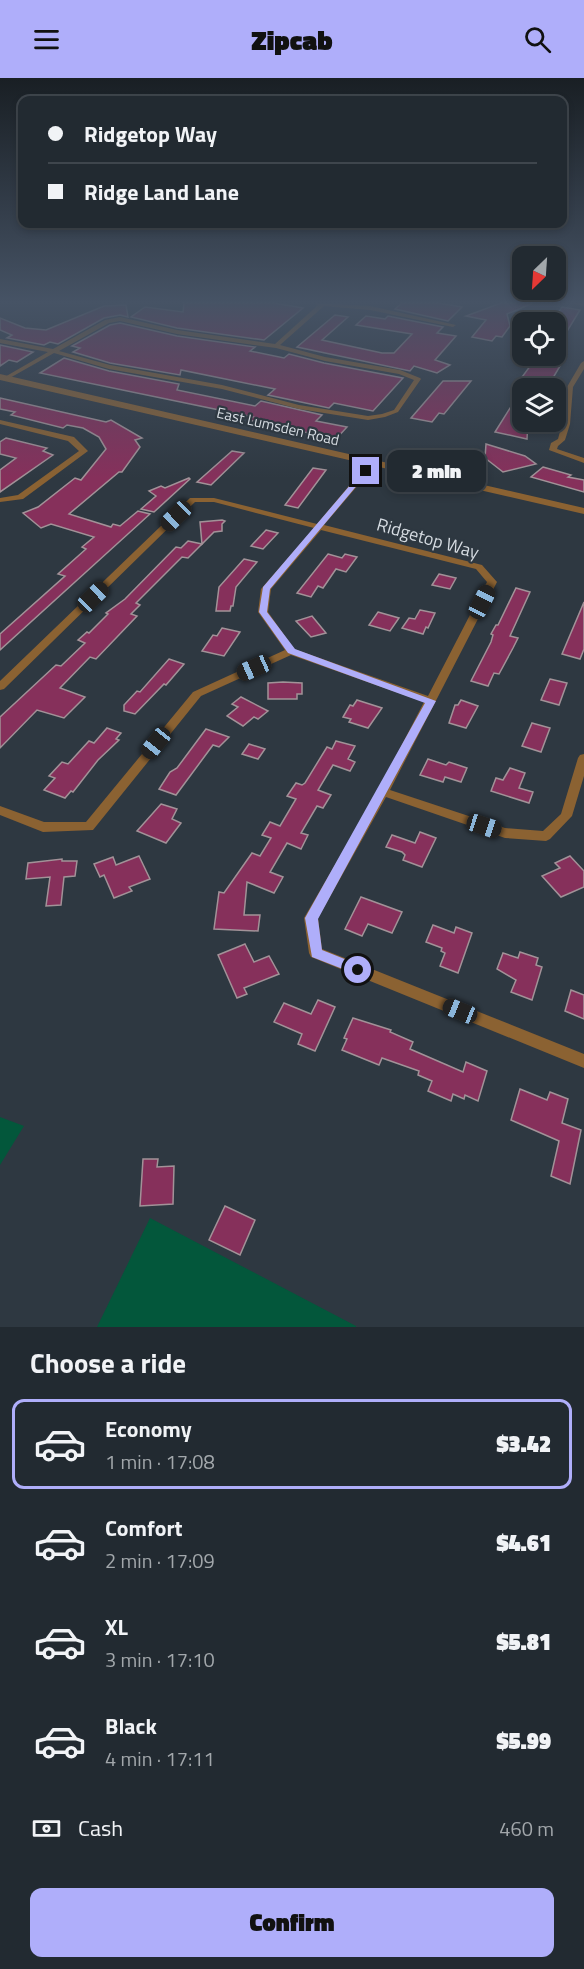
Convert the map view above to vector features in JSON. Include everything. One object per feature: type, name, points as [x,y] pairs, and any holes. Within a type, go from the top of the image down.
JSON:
[{"type":"street","points":[[3,377],[33,361]]},
{"type":"street","points":[[89,361],[109,367],[222,387],[300,407],[368,418],[396,411],[418,379],[400,372],[339,361]]},
{"type":"street","points":[[584,363],[570,387],[566,424],[561,440],[554,445],[554,450],[584,461]]},
{"type":"street","name":"East Lumsden Road","points":[[3,377],[372,464],[584,511]]},
{"type":"street","points":[[0,422],[71,439],[84,451],[20,497],[0,500]]},
{"type":"street","points":[[372,464],[266,589],[263,612],[291,651],[431,701]]},
{"type":"street","name":"Ridgetop Way","points":[[0,687],[193,500],[214,500],[479,567],[492,582],[383,792],[311,918],[316,953],[584,1061]]},
{"type":"street","points":[[0,810],[43,827],[88,826],[197,693],[291,651]]},
{"type":"street","points":[[383,792],[505,832],[546,836],[566,816],[584,758]]},
{"type":"green space","points":[[0,1117],[24,1126],[0,1165]]},
{"type":"green space","points":[[150,1218],[356,1326],[356,1327],[97,1327]]},
{"type":"building","points":[[59,361],[75,361],[109,371],[179,384],[177,390],[255,406],[261,401],[322,415],[316,421],[347,427],[336,439],[249,420],[253,417],[40,373]]},
{"type":"building","points":[[104,361],[317,361],[403,378],[373,411],[334,403],[329,408],[268,395],[275,389],[181,370],[180,375]]},
{"type":"building","points":[[364,361],[439,361],[450,365],[437,373],[414,366],[410,371]]},
{"type":"building","points":[[530,366],[560,366],[553,378],[521,378]]},
{"type":"building","points":[[443,381],[471,381],[444,414],[439,413],[432,422],[411,418]]},
{"type":"building","points":[[0,398],[106,422],[111,420],[142,438],[135,440],[140,447],[122,472],[119,472],[69,514],[111,527],[113,524],[120,526],[138,511],[150,514],[0,650],[0,634],[65,576],[58,574],[86,549],[82,547],[94,537],[51,524],[41,528],[23,513],[38,507],[75,478],[81,480],[106,449],[99,437],[83,428],[67,425],[63,428],[11,415],[15,412],[0,409]]},
{"type":"building","points":[[512,405],[512,432],[527,432],[527,439],[495,432]]},
{"type":"building","points":[[6,438],[47,448],[43,451],[53,455],[0,492],[0,470],[16,458],[0,454],[0,442]]},
{"type":"building","points":[[486,444],[525,456],[536,464],[503,472],[485,458]]},
{"type":"building","points":[[232,451],[244,453],[211,485],[197,482]]},
{"type":"building","points":[[543,467],[571,475],[568,477],[584,480],[584,492],[531,477]]},
{"type":"building","points":[[313,468],[326,470],[298,508],[285,505]]},
{"type":"building","points":[[189,478],[154,512],[141,509],[156,496],[149,491],[161,486],[165,488]]},
{"type":"building","points":[[225,521],[222,524],[222,531],[214,532],[202,544],[200,522]]},
{"type":"building","points":[[266,530],[278,533],[263,549],[251,546]]},
{"type":"building","points":[[188,541],[202,544],[188,558],[182,557],[136,603],[140,605],[131,614],[137,616],[96,659],[90,657],[60,688],[85,697],[64,718],[37,710],[0,748],[0,717],[56,665],[61,666],[85,643],[78,640],[87,632],[89,633],[108,614],[106,613],[125,599],[176,547],[181,548]]},
{"type":"building","points":[[328,554],[342,558],[345,554],[357,557],[346,572],[336,569],[323,588],[318,586],[311,597],[297,593]]},
{"type":"building","points":[[244,559],[257,562],[236,587],[230,611],[216,611],[219,587]]},
{"type":"building","points":[[439,574],[456,578],[450,589],[432,585]]},
{"type":"building","points":[[516,588],[530,592],[510,636],[518,638],[499,674],[494,673],[488,686],[471,681],[491,642],[493,635],[491,634],[498,625]]},
{"type":"building","points":[[584,602],[584,649],[580,659],[562,654]]},
{"type":"building","points":[[420,610],[435,613],[423,634],[402,628],[409,618],[415,619]]},
{"type":"building","points":[[378,612],[399,618],[390,631],[369,625]]},
{"type":"building","points":[[312,616],[326,633],[311,637],[296,621]]},
{"type":"building","points":[[222,628],[240,632],[224,656],[202,651],[213,635],[217,636]]},
{"type":"building","points":[[169,659],[184,664],[166,685],[164,684],[135,714],[124,711],[124,705],[137,691],[140,692]]},
{"type":"building","points":[[550,679],[567,683],[559,705],[541,700]]},
{"type":"building","points":[[268,683],[302,683],[302,694],[297,694],[297,699],[268,699]]},
{"type":"building","points":[[241,697],[268,711],[258,719],[254,717],[243,726],[227,716],[238,707],[232,704]]},
{"type":"building","points":[[357,700],[382,708],[368,728],[349,722],[351,719],[343,717],[350,705],[353,706]]},
{"type":"building","points":[[461,700],[478,706],[466,728],[449,723],[455,705],[458,705]]},
{"type":"building","points":[[532,723],[550,728],[541,752],[522,746]]},
{"type":"building","points":[[107,728],[121,733],[116,739],[119,740],[98,760],[73,792],[71,791],[65,798],[44,790],[55,778],[49,776],[62,762],[68,764],[89,741],[94,743]]},
{"type":"building","points":[[206,729],[229,737],[219,747],[213,745],[176,795],[159,789],[170,772],[177,768]]},
{"type":"building","points":[[336,741],[355,746],[348,759],[355,762],[350,771],[333,765],[318,790],[331,795],[323,808],[317,806],[301,833],[308,835],[301,849],[287,843],[270,872],[283,877],[274,893],[247,882],[244,915],[260,915],[258,931],[214,929],[219,892],[224,893],[252,853],[260,856],[271,838],[262,835],[270,822],[280,826],[296,799],[287,796],[296,783],[302,785],[305,783],[327,747],[332,749]]},
{"type":"building","points":[[249,744],[265,749],[258,759],[242,754]]},
{"type":"building","points":[[428,759],[467,768],[461,782],[445,777],[443,782],[420,775]]},
{"type":"building","points":[[510,768],[525,773],[519,788],[533,792],[529,803],[491,791],[496,778],[503,780]]},
{"type":"building","points":[[161,804],[177,809],[172,819],[181,823],[166,843],[137,831]]},
{"type":"building","points":[[420,832],[436,838],[422,867],[403,860],[405,855],[402,852],[386,847],[392,835],[415,843]]},
{"type":"building","points":[[139,856],[150,879],[129,887],[132,891],[114,898],[104,875],[100,877],[94,864],[113,857],[116,865]]},
{"type":"building","points":[[570,856],[584,871],[584,887],[561,897],[542,876],[560,868],[555,863]]},
{"type":"building","points":[[62,859],[62,861],[77,861],[75,876],[64,877],[61,905],[46,906],[50,877],[26,879],[28,863]]},
{"type":"building","points":[[361,897],[402,912],[392,933],[368,924],[362,936],[345,929]]},
{"type":"building","points":[[433,925],[454,933],[456,927],[472,933],[458,973],[440,966],[445,953],[441,951],[442,948],[426,942]]},
{"type":"building","points":[[245,944],[254,962],[269,956],[279,974],[244,988],[247,994],[237,998],[218,955]]},
{"type":"building","points":[[520,952],[538,958],[536,965],[542,967],[532,1000],[511,992],[516,980],[497,969],[503,953],[518,958]]},
{"type":"building","points":[[571,990],[584,995],[584,1019],[565,1011]]},
{"type":"building","points":[[318,1000],[335,1007],[315,1051],[298,1044],[302,1034],[274,1022],[284,1003],[311,1014]]},
{"type":"building","points":[[353,1018],[391,1030],[390,1032],[413,1042],[410,1049],[463,1072],[466,1062],[487,1071],[478,1101],[465,1095],[464,1099],[453,1094],[451,1101],[428,1091],[432,1081],[418,1075],[419,1071],[382,1058],[379,1065],[342,1050],[347,1039],[344,1038]]},
{"type":"building","points":[[520,1089],[547,1100],[550,1092],[568,1099],[562,1123],[581,1130],[570,1184],[551,1176],[559,1141],[511,1120]]},
{"type":"building","points":[[143,1159],[158,1159],[157,1167],[174,1166],[173,1204],[140,1206]]},
{"type":"building","points":[[225,1206],[255,1220],[240,1255],[209,1240]]},
{"type":"route","points":[[358,970],[316,953],[311,918],[383,792],[431,701],[291,651],[263,612],[266,589],[366,471]]}]
